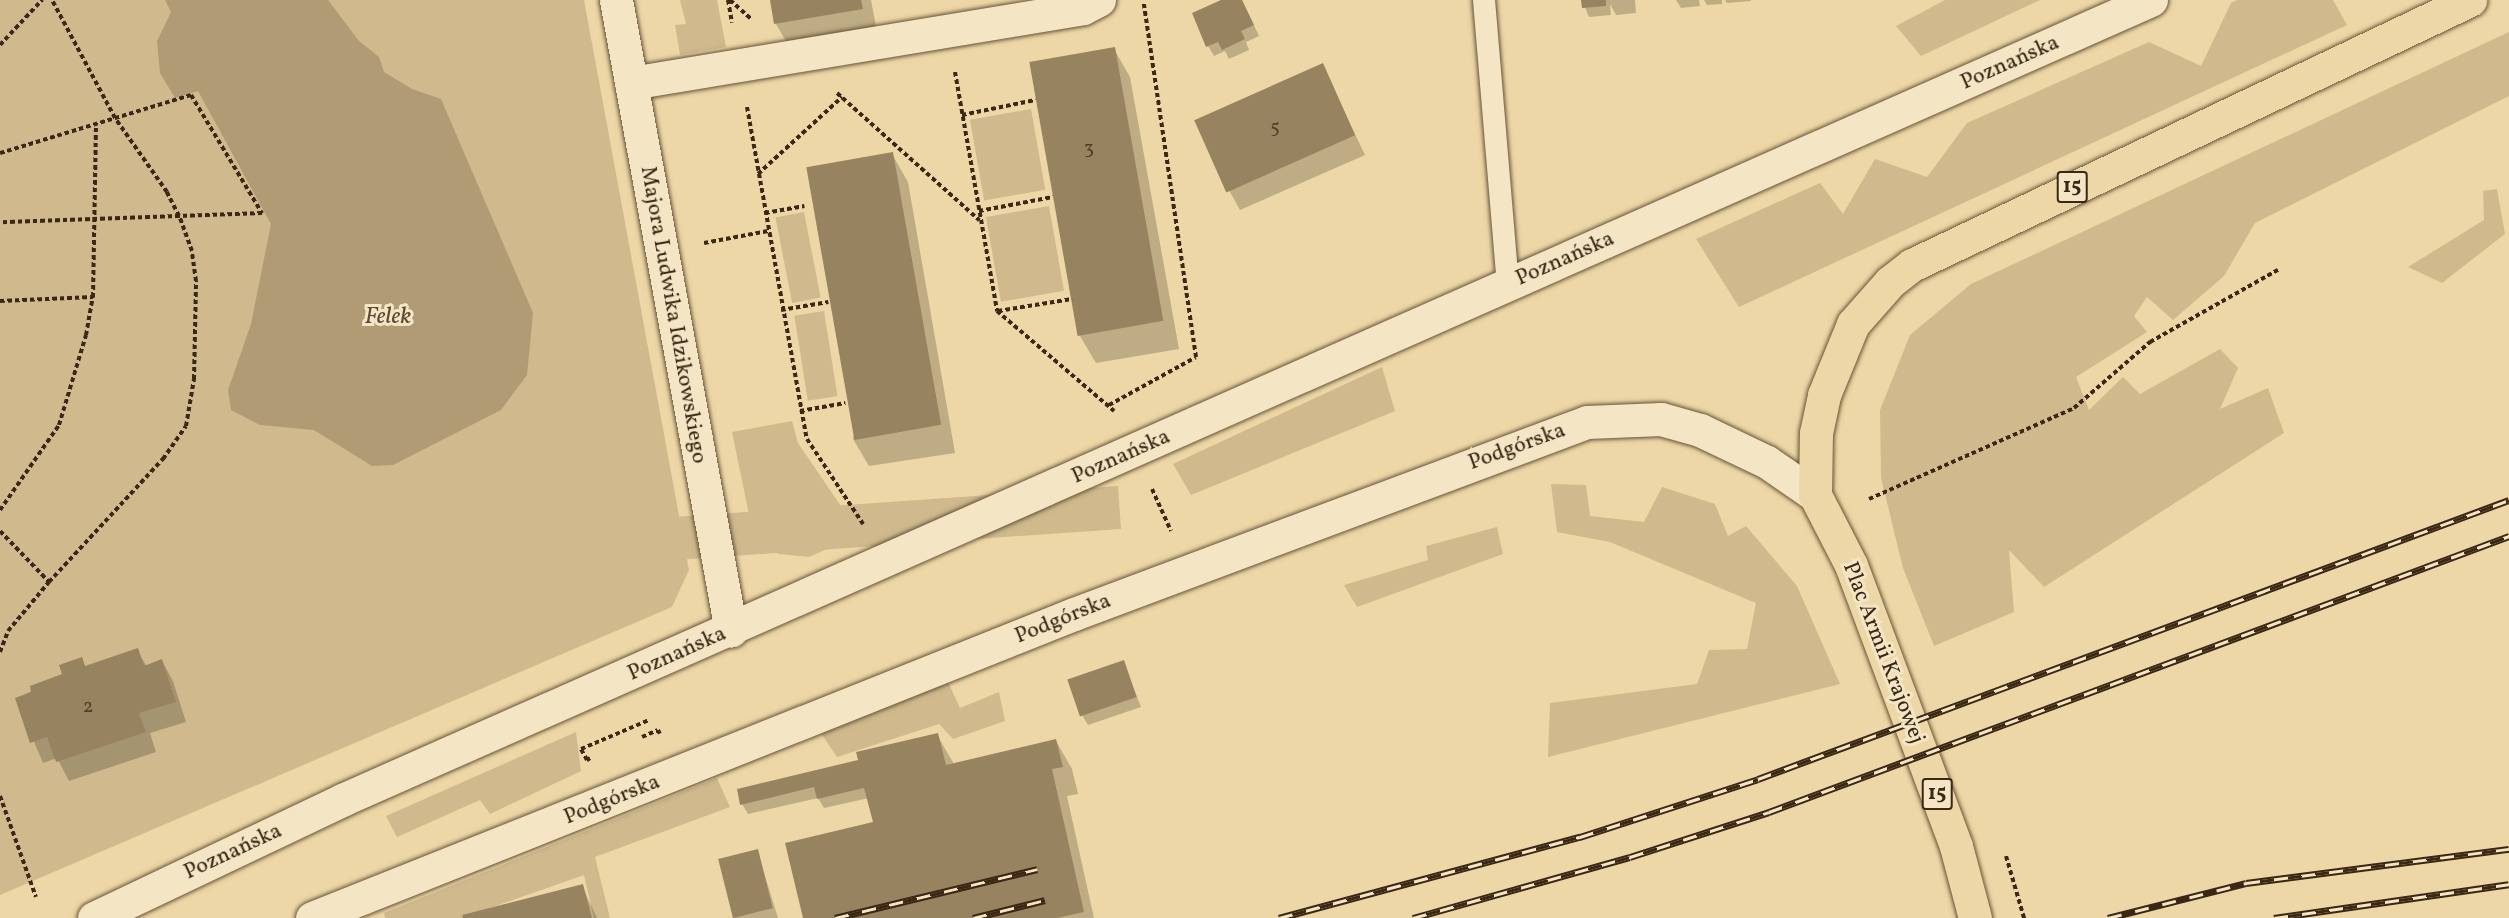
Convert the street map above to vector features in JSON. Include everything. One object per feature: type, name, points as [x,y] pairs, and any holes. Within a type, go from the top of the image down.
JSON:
[{"type":"main road","name":"15","points":[[1815,495],[1816,433],[1831,373],[1853,324],[1897,277],[1984,228],[2470,0]]},
{"type":"main road","name":"Plac Armii Krajowej","points":[[1815,495],[1851,565],[1956,846],[1975,918]]},
{"type":"street","name":"Majora Ludwika Idzikowskiego","points":[[616,0],[660,252],[731,631]]},
{"type":"street","points":[[631,83],[1083,8],[1099,0]]},
{"type":"street","name":"Poznańska","points":[[94,918],[342,800],[731,631],[2151,0]]},
{"type":"street","name":"Podgórska","points":[[312,918],[1095,606],[1587,422],[1661,419],[1700,430],[1767,462],[1815,495]]},
{"type":"lane","points":[[1484,0],[1508,284]]},
{"type":"path","points":[[0,45],[42,0]]},
{"type":"path","points":[[0,652],[8,631],[50,582],[164,459],[186,426],[194,379],[196,281],[192,251],[179,216],[115,118],[52,0]]},
{"type":"path","points":[[729,0],[791,56],[842,97],[980,221]]},
{"type":"path","points":[[729,0],[781,310],[807,439],[864,525]]},
{"type":"path","points":[[1109,405],[1196,357],[1143,0]]},
{"type":"path","points":[[949,29],[997,311],[1116,413]]},
{"type":"path","points":[[0,153],[191,95],[262,213],[0,222]]},
{"type":"path","points":[[758,174],[842,97]]},
{"type":"path","points":[[962,114],[1035,100]]},
{"type":"path","points":[[0,510],[59,425],[93,297],[96,124]]},
{"type":"path","points":[[979,211],[1053,197]]},
{"type":"path","points":[[765,213],[804,206]]},
{"type":"path","points":[[660,252],[768,231]]},
{"type":"path","points":[[1869,499],[2074,408],[2150,342],[2278,270]]},
{"type":"path","points":[[0,301],[93,297]]},
{"type":"path","points":[[997,311],[1072,299]]},
{"type":"path","points":[[781,310],[828,302]]},
{"type":"path","points":[[800,411],[845,403]]},
{"type":"path","points":[[1151,486],[1174,537]]},
{"type":"path","points":[[0,531],[50,582]]},
{"type":"path","points":[[0,796],[36,897]]},
{"type":"shaded area","points":[[0,0],[584,0],[689,570],[672,607],[0,895]]},
{"type":"shaded area","points":[[680,0],[717,0],[726,47],[680,55],[675,25],[686,24]]},
{"type":"shaded area","points":[[1945,0],[2040,0],[1921,56],[1896,26]]},
{"type":"shaded area","points":[[2237,0],[2333,0],[2347,25],[1739,307],[1696,239],[1820,183],[1843,214],[1875,159],[1927,177],[1967,123],[2149,42],[2201,66],[2231,3]]},
{"type":"shaded area","points":[[2509,32],[2509,96],[2255,223],[2224,276],[2173,320],[2147,297],[2134,316],[2147,332],[2076,377],[2089,410],[2123,377],[2140,394],[2220,349],[2238,368],[2220,409],[2268,388],[2284,433],[2044,587],[2009,550],[2014,612],[1934,646],[1903,568],[1881,478],[1880,410],[1910,335],[1971,284]]},
{"type":"shaded area","points":[[1031,109],[1045,190],[984,201],[970,120]]},
{"type":"shaded area","points":[[2497,189],[2505,234],[2442,283],[2408,267],[2484,220],[2483,191]]},
{"type":"shaded area","points":[[1049,206],[1064,291],[1001,302],[986,217]]},
{"type":"shaded area","points":[[804,212],[821,297],[792,303],[776,218]]},
{"type":"shaded area","points":[[824,311],[837,396],[808,401],[794,316]]},
{"type":"shaded area","points":[[1382,367],[1395,411],[1191,495],[1173,464]]},
{"type":"shaded area","points":[[792,421],[798,443],[860,534],[809,557],[779,554],[761,543],[752,529],[732,432]]},
{"type":"shaded area","points":[[1551,484],[1586,485],[1590,516],[1644,522],[1662,487],[1715,504],[1728,536],[1746,526],[1797,586],[1840,684],[1548,757],[1550,703],[1697,684],[1709,650],[1747,649],[1756,603],[1610,542],[1557,532]]},
{"type":"shaded area","points":[[1118,486],[1121,529],[616,564],[613,521]]},
{"type":"shaded area","points":[[1497,527],[1503,554],[1357,607],[1344,585],[1428,560],[1426,546]]},
{"type":"shaded area","points":[[948,682],[960,708],[999,692],[1005,721],[953,739],[939,724],[837,757],[818,729]]},
{"type":"shaded area","points":[[576,732],[581,771],[490,814],[480,800],[397,837],[386,816]]},
{"type":"shaded area","points":[[717,778],[730,807],[595,857],[610,918],[594,918],[584,875],[462,918],[385,918],[384,913]]},
{"type":"water","name":"Felek","points":[[165,0],[328,0],[359,41],[379,57],[384,72],[412,89],[441,99],[533,313],[527,375],[501,410],[393,465],[372,466],[314,430],[260,425],[231,410],[228,390],[251,324],[271,224],[198,91],[175,98],[160,73],[157,41],[171,12]]},
{"type":"building","points":[[770,0],[861,0],[863,9],[774,24]]},
{"type":"building","points":[[1221,0],[1242,0],[1254,25],[1241,31],[1245,39],[1222,50],[1218,42],[1206,47],[1192,13]]},
{"type":"building","points":[[1581,0],[1606,0],[1606,6],[1582,8]]},
{"type":"building","points":[[1115,47],[1163,321],[1078,336],[1029,62]]},
{"type":"building","points":[[1323,63],[1355,135],[1226,193],[1194,120]]},
{"type":"building","points":[[893,152],[941,425],[854,440],[806,167]]},
{"type":"building","points":[[138,648],[144,666],[162,659],[176,702],[139,713],[146,732],[56,762],[47,737],[30,743],[15,698],[31,692],[30,686],[62,674],[59,665],[82,657],[85,666]]},
{"type":"building","points":[[1124,660],[1137,697],[1080,716],[1067,680]]},
{"type":"building","points":[[938,733],[946,765],[1056,739],[1063,767],[1052,769],[1084,912],[1057,918],[803,918],[785,843],[873,822],[864,788],[817,799],[814,787],[740,805],[737,789],[858,760],[856,752]]},
{"type":"building","points":[[758,849],[773,908],[733,918],[718,859]]},
{"type":"building","points":[[583,884],[592,918],[463,918],[462,915]]},
{"type":"railway","points":[[1279,918],[1580,837],[1758,779],[2509,500]]},
{"type":"railway","points":[[1413,918],[1630,857],[1769,812],[2509,536]]},
{"type":"railway","points":[[2108,918],[2246,883],[2509,849]]},
{"type":"railway","points":[[835,918],[1037,869]]},
{"type":"railway","points":[[2274,918],[2509,884]]},
{"type":"railway","points":[[973,918],[1045,900]]}]
